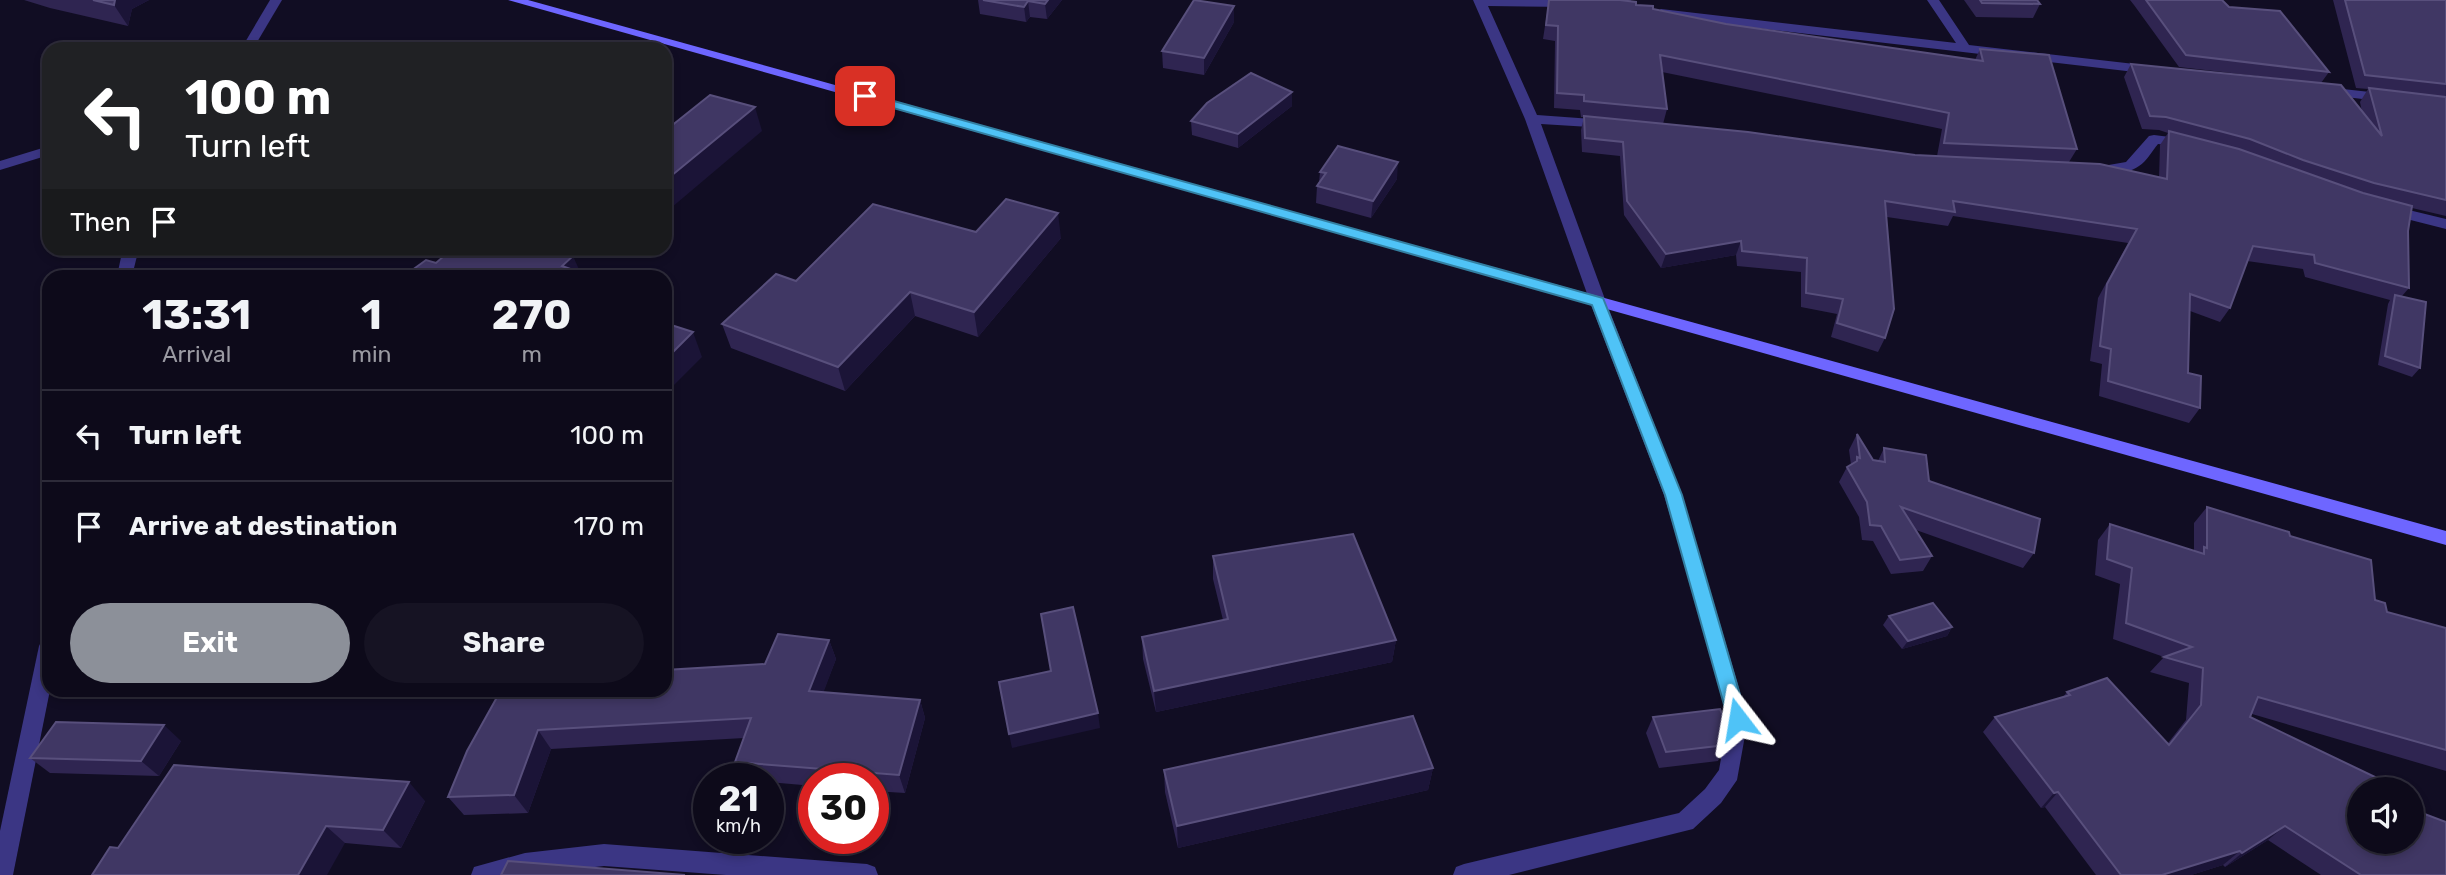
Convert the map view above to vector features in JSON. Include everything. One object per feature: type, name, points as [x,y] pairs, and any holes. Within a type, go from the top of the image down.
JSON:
[{"type":"street","points":[[251,42],[276,0]]},
{"type":"street","points":[[514,0],[665,42]]},
{"type":"street","points":[[1933,0],[1965,48]]},
{"type":"street","points":[[1464,875],[1685,822],[1713,796],[1729,773],[1738,719],[1673,495],[1598,302],[1532,120],[1480,1],[1585,5]]},
{"type":"street","points":[[1651,12],[2171,72]]},
{"type":"street","points":[[672,44],[2446,538]]},
{"type":"street","points":[[2309,89],[2405,100]]},
{"type":"street","points":[[1532,120],[1625,126]]},
{"type":"street","points":[[2087,172],[2132,167],[2158,137],[2202,148]]},
{"type":"street","points":[[0,166],[42,152]]},
{"type":"street","points":[[2371,205],[2446,224]]},
{"type":"street","points":[[2,875],[42,680]]},
{"type":"street","points":[[482,875],[525,863],[604,855],[867,875]]},
{"type":"building","points":[[93,0],[115,0],[114,5]]},
{"type":"building","points":[[983,0],[1048,0],[1045,4],[1028,1],[1024,7]]},
{"type":"building","points":[[1194,0],[1234,6],[1204,58],[1162,51]]},
{"type":"building","points":[[1549,0],[1636,2],[1636,5],[1653,6],[1653,9],[1726,24],[1983,61],[1980,49],[2049,55],[2077,149],[1944,143],[1949,113],[1660,55],[1667,109],[1584,101],[1584,95],[1557,93],[1558,26],[1546,25]]},
{"type":"building","points":[[1980,0],[2037,0],[2040,4],[1982,3]]},
{"type":"building","points":[[2146,0],[2222,0],[2229,7],[2280,11],[2329,72],[2186,55]]},
{"type":"building","points":[[2345,0],[2446,0],[2446,84],[2365,75]]},
{"type":"building","points":[[2131,64],[2341,85],[2382,136],[2369,88],[2446,97],[2446,200],[2374,183],[2250,139],[2166,117],[2150,116]]},
{"type":"building","points":[[1251,73],[1292,92],[1238,134],[1191,121],[1207,103]]},
{"type":"building","points":[[710,95],[755,107],[672,175],[672,125]]},
{"type":"building","points":[[1584,116],[1748,132],[1915,155],[2100,164],[2167,179],[2169,131],[2239,149],[2363,193],[2412,206],[2408,231],[2409,288],[2315,263],[2314,255],[2253,246],[2230,308],[2190,294],[2188,373],[2201,376],[2200,408],[2108,381],[2111,349],[2100,346],[2107,284],[2137,229],[1953,201],[1955,212],[1885,201],[1894,309],[1885,338],[1837,323],[1843,299],[1806,293],[1807,258],[1742,251],[1741,241],[1666,254],[1627,201],[1623,142],[1585,138]]},
{"type":"building","points":[[1338,146],[1398,162],[1373,201],[1317,186],[1326,173],[1320,172]]},
{"type":"building","points":[[1006,199],[1058,213],[974,312],[910,292],[838,367],[722,324],[776,274],[796,281],[873,204],[976,232]]},
{"type":"building","points":[[444,256],[573,256],[562,266],[573,270],[412,270],[426,260],[436,263]]},
{"type":"building","points":[[2395,295],[2426,302],[2420,368],[2385,356]]},
{"type":"building","points":[[672,325],[693,332],[672,353]]},
{"type":"building","points":[[1857,434],[1873,460],[1885,462],[1884,448],[1926,455],[1929,481],[2040,519],[2034,553],[1901,507],[1932,556],[1900,560],[1881,526],[1870,525],[1867,502],[1847,467],[1857,461],[1857,457],[1860,458]]},
{"type":"building","points":[[2207,507],[2289,532],[2290,536],[2371,560],[2375,600],[2385,603],[2387,612],[2446,628],[2446,750],[2258,697],[2250,717],[2375,777],[2347,777],[2347,854],[2424,854],[2424,814],[2446,822],[2446,875],[2361,875],[2285,826],[2242,853],[2240,851],[2162,875],[2121,875],[2058,792],[2054,793],[1995,717],[2070,695],[2067,692],[2107,678],[2169,745],[2201,705],[2203,668],[2164,657],[2192,647],[2126,623],[2132,568],[2107,559],[2110,524],[2204,554],[2204,547],[2207,548]]},
{"type":"building","points":[[1353,534],[1396,640],[1154,691],[1142,637],[1228,619],[1213,556]]},
{"type":"building","points":[[1933,603],[1952,627],[1908,641],[1889,616]]},
{"type":"building","points":[[1073,607],[1098,713],[1009,734],[999,682],[1051,671],[1041,614]]},
{"type":"building","points":[[778,634],[829,640],[809,691],[920,700],[899,775],[889,774],[889,763],[798,763],[798,767],[784,766],[784,763],[735,762],[751,718],[538,730],[514,795],[448,797],[467,751],[497,697],[672,697],[672,670],[765,664]]},
{"type":"building","points":[[1720,709],[1729,730],[1726,745],[1666,752],[1653,717]]},
{"type":"building","points":[[1413,716],[1433,768],[1177,826],[1164,770]]},
{"type":"building","points":[[56,722],[164,725],[141,761],[30,758]]},
{"type":"building","points":[[174,765],[409,782],[383,830],[326,826],[298,875],[92,875],[110,847],[118,848]]},
{"type":"building","points":[[508,861],[685,875],[501,875]]},
{"type":"route","points":[[865,96],[1598,302],[1673,495],[1738,719]]}]
